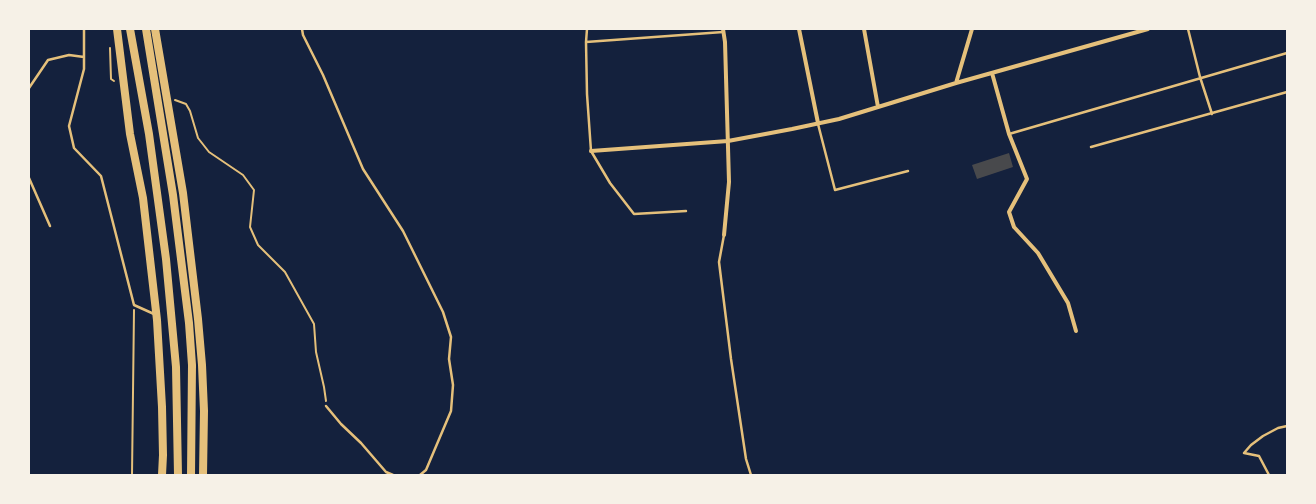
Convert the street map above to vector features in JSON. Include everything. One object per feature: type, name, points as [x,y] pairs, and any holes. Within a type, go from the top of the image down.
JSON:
[{"type":"main road","points":[[117,29],[130,134],[143,198],[157,315],[162,408],[162,475]]},
{"type":"main road","points":[[130,29],[149,134],[166,259],[178,412],[178,475]]},
{"type":"main road","points":[[146,29],[164,132],[188,323],[192,365],[191,475]]},
{"type":"main road","points":[[155,29],[190,248],[202,365],[204,410],[202,475]]},
{"type":"street","points":[[798,29],[818,123]]},
{"type":"street","points":[[864,29],[878,106]]},
{"type":"street","points":[[956,83],[972,29]]},
{"type":"street","points":[[591,151],[728,141],[818,123],[1148,29]]},
{"type":"street","points":[[723,30],[725,42],[729,182],[724,235]]},
{"type":"street","points":[[992,73],[1009,134],[1027,179],[1009,212],[1014,227],[1038,253],[1068,303],[1076,331]]},
{"type":"lane","points":[[84,29],[84,69],[69,126],[74,148],[101,176],[134,305],[157,315]]},
{"type":"lane","points":[[302,29],[303,35],[323,75],[363,169],[403,231],[443,312],[451,337],[449,359],[453,385],[451,411],[426,470],[420,475]]},
{"type":"lane","points":[[587,29],[587,94],[591,151],[610,183],[634,214],[686,211]]},
{"type":"lane","points":[[1188,29],[1200,77],[1212,114]]},
{"type":"lane","points":[[586,42],[723,30]]},
{"type":"lane","points":[[1009,134],[1200,77],[1287,53]]},
{"type":"lane","points":[[29,88],[48,60],[69,56],[84,57]]},
{"type":"lane","points":[[1091,147],[1287,92]]},
{"type":"lane","points":[[818,123],[835,190],[908,171]]},
{"type":"lane","points":[[29,178],[50,226]]},
{"type":"lane","points":[[724,235],[720,262],[732,367],[746,459],[751,475]]},
{"type":"lane","points":[[326,406],[386,472],[393,475]]},
{"type":"lane","points":[[1269,475],[1259,456],[1244,453],[1251,445],[1263,436],[1278,428],[1287,426]]},
{"type":"path","points":[[109,42],[111,78],[117,83]]},
{"type":"path","points":[[171,99],[186,104],[190,111],[198,138],[209,152],[242,175],[254,190],[250,227],[258,245],[285,272],[314,324],[316,352],[324,387],[326,406]]},
{"type":"path","points":[[132,475],[134,305]]},
{"type":"building","points":[[1009,153],[1013,167],[977,179],[972,165]]}]
